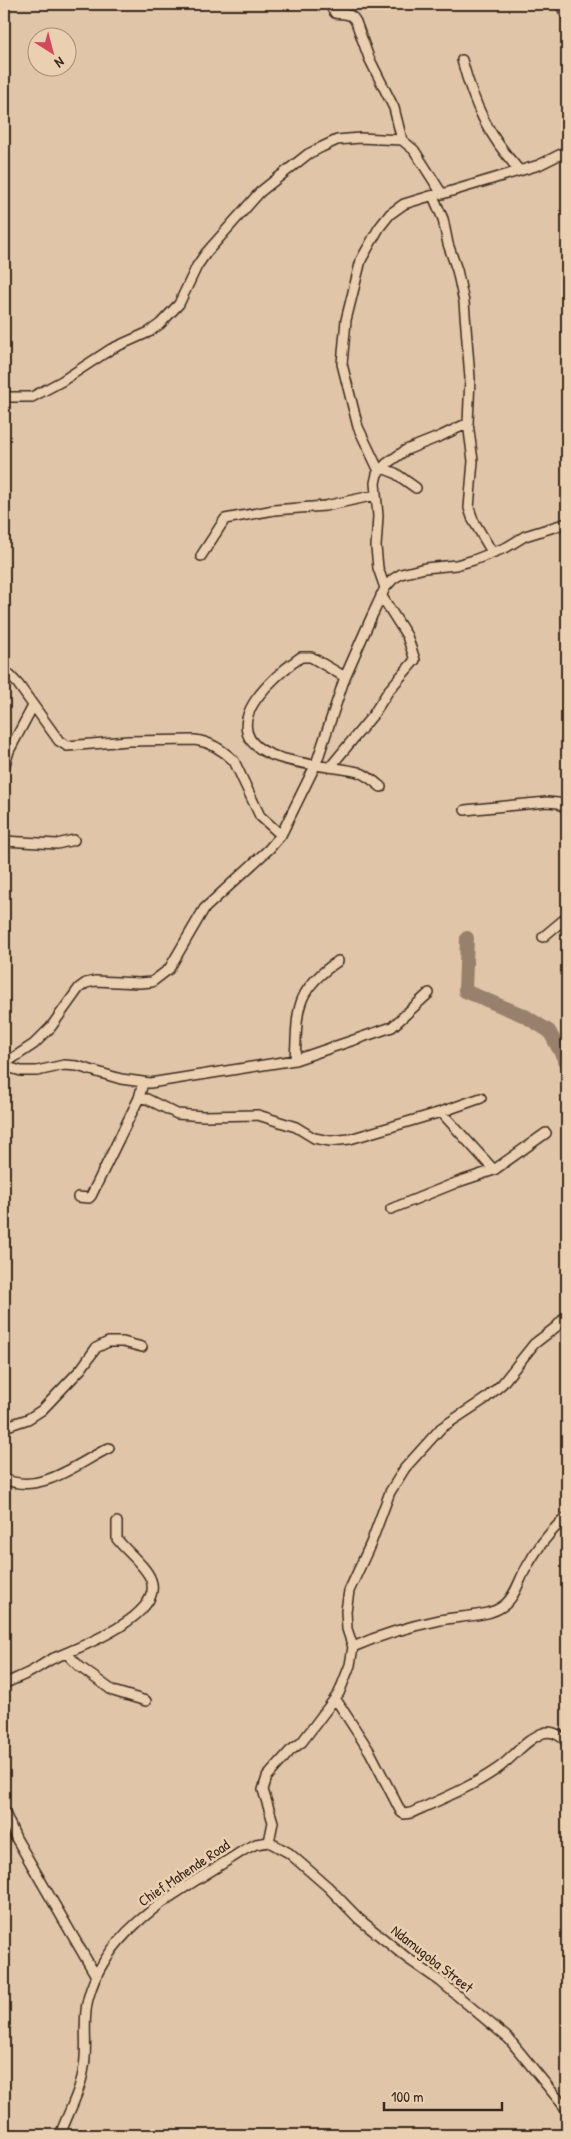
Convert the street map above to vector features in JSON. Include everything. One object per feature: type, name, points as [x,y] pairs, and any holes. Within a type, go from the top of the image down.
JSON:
[{"type":"street","points":[[329,4],[335,13],[353,16],[369,58],[394,108],[402,140],[414,150],[436,194],[464,302],[470,378],[468,423],[473,461],[469,508],[473,520],[492,552]]},
{"type":"street","points":[[560,4],[567,17]]},
{"type":"street","points":[[462,60],[473,99],[502,151],[519,170]]},
{"type":"street","points":[[4,397],[32,397],[62,381],[110,349],[149,332],[160,324],[180,304],[197,266],[206,253],[260,192],[308,154],[337,140],[360,138],[402,140]]},
{"type":"street","points":[[381,470],[358,426],[342,364],[346,320],[361,260],[379,228],[390,214],[404,204],[436,194],[463,189],[539,165],[567,151]]},
{"type":"street","points":[[330,766],[374,715],[389,690],[416,660],[407,636],[383,592],[377,558],[378,516],[374,483],[381,470],[406,450],[468,423]]},
{"type":"street","points":[[381,470],[395,473],[416,488]]},
{"type":"street","points":[[201,556],[226,519],[274,510],[325,506],[376,495]]},
{"type":"street","points":[[4,1065],[34,1044],[51,1027],[79,988],[86,983],[94,981],[152,982],[169,969],[204,908],[263,855],[281,835],[316,764],[345,677],[383,592],[393,579],[401,574],[425,568],[456,565],[507,547],[525,536],[567,524]]},
{"type":"street","points":[[345,677],[311,657],[301,657],[254,701],[248,713],[246,723],[247,735],[255,746],[279,758],[360,773],[381,787]]},
{"type":"street","points":[[4,669],[59,740],[67,746],[128,741],[195,740],[204,742],[227,754],[234,761],[260,816],[281,835]]},
{"type":"street","points":[[4,768],[9,751],[33,706]]},
{"type":"street","points":[[465,810],[547,802],[558,803],[567,809]]},
{"type":"street","points":[[4,841],[57,844],[74,840]]},
{"type":"street","points":[[543,938],[567,917]]},
{"type":"street","points":[[295,1060],[297,1027],[302,995],[313,980],[338,961]]},
{"type":"street","points":[[4,1065],[21,1071],[37,1071],[64,1065],[77,1066],[142,1083],[295,1060],[392,1027],[430,993]]},
{"type":"street","points":[[78,1197],[89,1198],[91,1196],[139,1098],[142,1083]]},
{"type":"street","points":[[139,1098],[147,1099],[177,1114],[258,1116],[296,1127],[314,1138],[330,1141],[341,1141],[441,1112],[461,1103],[481,1098]]},
{"type":"street","points":[[441,1112],[494,1170]]},
{"type":"street","points":[[391,1210],[458,1182],[494,1170],[546,1133]]},
{"type":"street","points":[[269,1842],[273,1822],[262,1790],[266,1777],[290,1751],[302,1742],[335,1698],[350,1665],[353,1647],[347,1629],[349,1592],[390,1492],[405,1468],[441,1428],[485,1399],[502,1384],[534,1344],[556,1327],[567,1315]]},
{"type":"street","points":[[4,1427],[28,1419],[42,1410],[81,1369],[96,1348],[108,1342],[142,1347]]},
{"type":"street","points":[[4,1479],[24,1485],[44,1482],[109,1448]]},
{"type":"street","points":[[353,1647],[372,1639],[440,1620],[491,1611],[503,1606],[510,1600],[546,1536],[567,1517]]},
{"type":"street","points":[[4,1684],[53,1659],[95,1642],[134,1616],[149,1600],[152,1592],[151,1580],[135,1557],[117,1540],[117,1522]]},
{"type":"street","points":[[67,1654],[80,1667],[113,1691],[146,1701]]},
{"type":"street","points":[[335,1698],[370,1752],[396,1805],[404,1814],[411,1813],[471,1785],[498,1768],[527,1743],[544,1733],[558,1734],[567,1742]]},
{"type":"street","points":[[4,1811],[16,1838],[96,1976]]},
{"type":"street","name":"Chief Mahende Road","points":[[60,2135],[84,2068],[85,2013],[88,1998],[96,1976],[129,1929],[149,1911],[244,1850],[256,1844],[269,1842]]},
{"type":"street","name":"Ndamugoba Street","points":[[269,1842],[289,1853],[328,1887],[359,1919],[407,1958],[440,1981],[510,2040],[567,2110]]},
{"type":"waterway","points":[[467,938],[465,991],[525,1016],[549,1031],[567,1064]]}]
